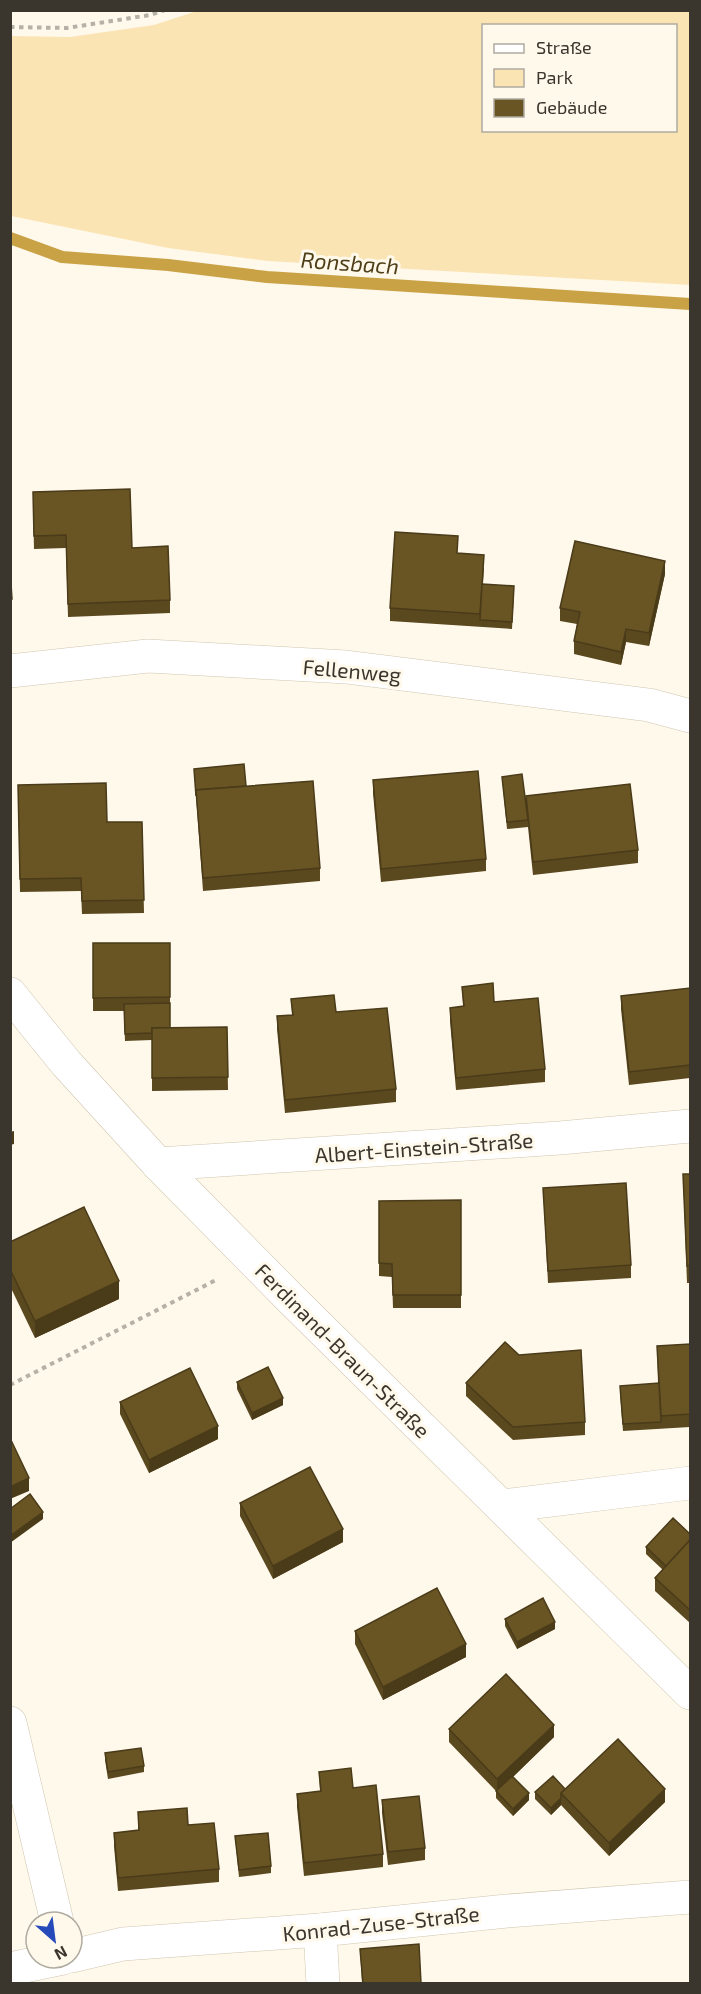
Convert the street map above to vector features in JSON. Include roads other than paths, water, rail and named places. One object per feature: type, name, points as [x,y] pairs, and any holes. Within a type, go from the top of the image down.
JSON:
[{"type":"street","name":"Fellenweg","points":[[10,671],[148,656],[346,667],[649,705],[690,716]]},
{"type":"street","name":"Ferdinand-Braun-Straße","points":[[10,994],[66,1063],[158,1164],[290,1298],[690,1693]]},
{"type":"street","name":"Albert-Einstein-Straße","points":[[158,1164],[560,1138],[690,1126]]},
{"type":"street","points":[[502,1506],[690,1483]]},
{"type":"street","points":[[10,1723],[54,1910]]},
{"type":"street","name":"Konrad-Zuse-Straße","points":[[84,1953],[123,1944],[320,1930],[507,1911],[690,1897]]},
{"type":"street","points":[[320,1930],[323,1983]]},
{"type":"waterway","name":"Ronsbach","points":[[10,238],[62,257],[168,265],[267,277],[690,304]]}]
